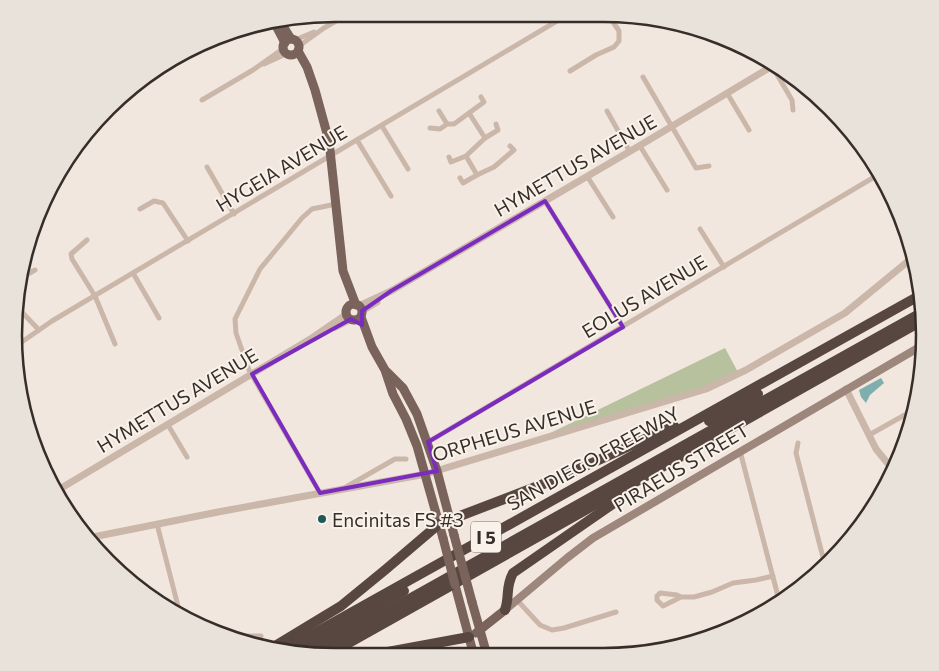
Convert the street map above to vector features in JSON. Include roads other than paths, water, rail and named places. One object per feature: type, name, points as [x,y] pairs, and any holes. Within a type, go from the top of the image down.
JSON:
[{"type":"highway","name":"SAN DIEGO FREEWAY","points":[[292,645],[914,298]]},
{"type":"highway","points":[[306,647],[481,546],[915,306]]},
{"type":"highway","points":[[322,648],[916,316]]},
{"type":"highway","name":"I 5","points":[[338,648],[916,324]]},
{"type":"highway","points":[[280,643],[341,606],[439,524],[559,478],[669,428],[686,426]]},
{"type":"highway","points":[[505,610],[509,600],[507,583],[512,573],[682,455]]},
{"type":"highway","points":[[507,583],[517,600]]},
{"type":"highway","points":[[409,648],[469,637]]},
{"type":"main road","points":[[283,27],[291,47]]},
{"type":"main road","points":[[278,28],[307,67],[323,114],[331,156],[344,279],[362,334],[385,370],[393,394],[417,446],[472,648]]},
{"type":"main road","name":"PIRAEUS STREET","points":[[469,637],[480,631],[593,538],[916,349]]},
{"type":"main road","points":[[385,370],[403,388],[417,414],[428,442],[485,648]]},
{"type":"street","points":[[202,100],[334,22]]},
{"type":"street","name":"HYGEIA AVENUE","points":[[22,342],[94,296],[555,22]]},
{"type":"street","points":[[570,70],[614,47],[619,41],[618,31],[614,22]]},
{"type":"street","name":"HYMETTUS AVENUE","points":[[62,488],[355,312],[630,152],[768,69]]},
{"type":"street","points":[[779,76],[792,100],[793,110]]},
{"type":"street","points":[[643,77],[696,168],[709,166]]},
{"type":"street","points":[[727,93],[750,130]]},
{"type":"street","points":[[430,128],[440,129],[447,124],[454,124],[484,102],[481,97]]},
{"type":"street","points":[[439,111],[447,124]]},
{"type":"street","points":[[607,111],[630,152]]},
{"type":"street","points":[[469,113],[485,138]]},
{"type":"street","points":[[449,157],[451,162],[466,156],[485,138],[498,130],[496,124]]},
{"type":"street","points":[[382,126],[408,169]]},
{"type":"street","points":[[357,140],[390,196]]},
{"type":"street","points":[[460,178],[463,183],[494,167],[514,150],[510,146]]},
{"type":"street","points":[[640,146],[668,190]]},
{"type":"street","points":[[466,156],[477,175]]},
{"type":"street","points":[[207,167],[234,214]]},
{"type":"street","points":[[588,176],[613,217]]},
{"type":"street","name":"EOLUS AVENUE","points":[[428,442],[874,177]]},
{"type":"street","points":[[545,200],[623,327]]},
{"type":"street","points":[[140,209],[154,201],[163,203],[188,241]]},
{"type":"street","points":[[320,492],[252,374],[236,333],[235,319],[260,269],[302,218],[312,209],[336,204]]},
{"type":"street","points":[[700,229],[724,266]]},
{"type":"street","points":[[87,240],[71,254],[72,259],[94,296],[115,344]]},
{"type":"street","name":"ORPHEUS AVENUE","points":[[96,536],[320,492],[426,474],[706,389],[846,313],[908,262]]},
{"type":"street","points":[[29,273],[35,270]]},
{"type":"street","points":[[133,273],[159,318]]},
{"type":"street","points":[[23,314],[39,330]]},
{"type":"street","points":[[846,389],[876,449],[888,465]]},
{"type":"street","points":[[869,435],[907,414]]},
{"type":"street","points":[[168,425],[187,457]]},
{"type":"street","points":[[798,443],[796,453],[823,559]]},
{"type":"street","points":[[740,451],[778,595]]},
{"type":"street","points":[[344,488],[395,459],[406,458]]},
{"type":"street","points":[[157,524],[178,606]]},
{"type":"street","points":[[681,597],[694,597],[733,583],[773,576]]},
{"type":"street","points":[[517,600],[540,625],[552,630],[616,612]]},
{"type":"street","points":[[248,636],[261,636]]},
{"type":"water","points":[[881,378],[884,383],[870,395],[866,403],[861,397],[859,390]]},
{"type":"place","name":"Encinitas FS #3","points":[[322,519]]}]
